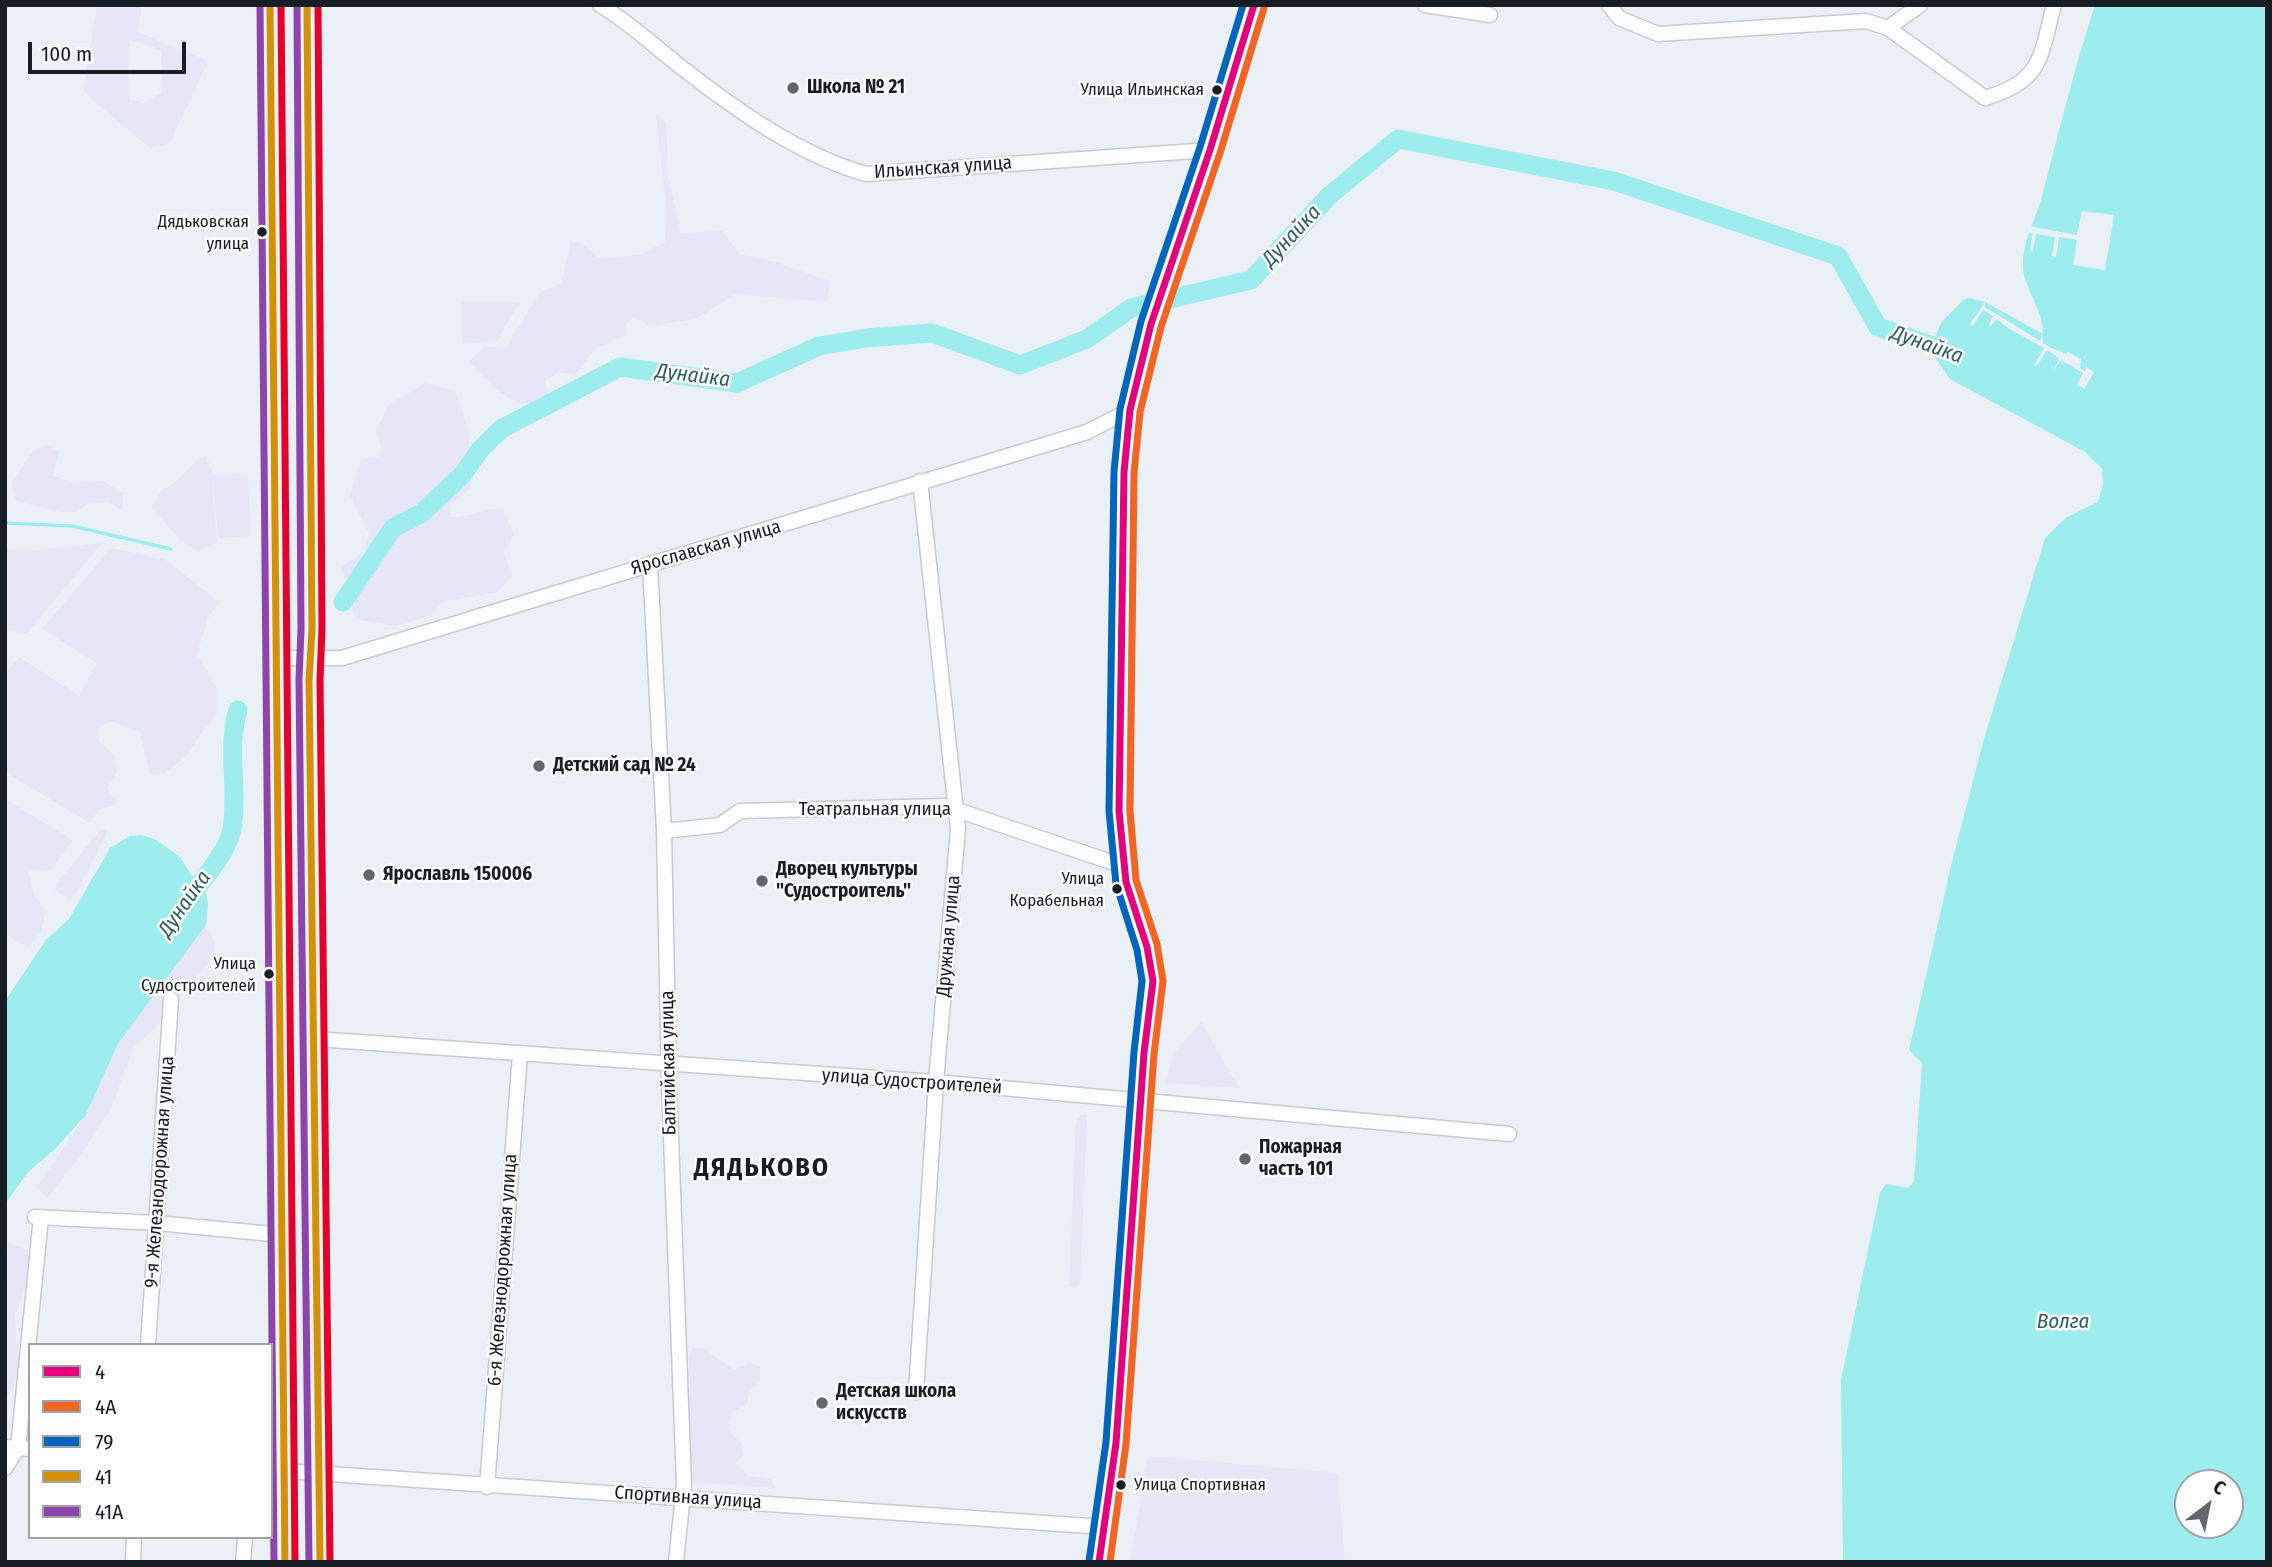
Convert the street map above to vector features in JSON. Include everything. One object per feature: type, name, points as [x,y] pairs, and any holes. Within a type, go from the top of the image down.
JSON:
[{"type":"main road","points":[[270,5],[282,1235],[277,1470],[285,1562]]},
{"type":"main road","points":[[307,5],[310,659],[320,1562]]},
{"type":"street","name":"Ильинская улица","points":[[600,5],[624,19],[683,68],[784,138],[830,164],[866,174],[1210,150]]},
{"type":"street","points":[[1098,1562],[1116,1443],[1152,966],[1123,866],[1118,758],[1124,472],[1130,410],[1151,324],[1210,150],[1254,5]]},
{"type":"street","points":[[1425,5],[1490,15]]},
{"type":"street","points":[[1609,5],[1619,18],[1658,34],[1866,21],[1888,29],[1985,98],[2014,90],[2037,66],[2054,5]]},
{"type":"street","points":[[1888,29],[1920,5]]},
{"type":"street","name":"Ярославская улица","points":[[276,658],[342,658],[1087,432],[1130,410]]},
{"type":"street","name":"Дружная улица","points":[[916,1392],[936,1082],[958,829],[920,481]]},
{"type":"street","name":"Балтийская улица","points":[[650,564],[664,831],[668,1065],[684,1484],[676,1562]]},
{"type":"street","name":"Театральная улица","points":[[664,831],[720,825],[740,811],[945,806],[1123,866]]},
{"type":"street","name":"9-я Железнодорожная улица","points":[[148,1343],[171,999]]},
{"type":"street","name":"улица Судостроителей","points":[[315,1040],[936,1082],[1257,1109],[1509,1134]]},
{"type":"street","name":"6-я Железнодорожная улица","points":[[487,1487],[520,1054]]},
{"type":"street","points":[[5,1468],[18,1448],[37,1217],[157,1223],[282,1235]]},
{"type":"street","name":"Спортивная улица","points":[[277,1470],[487,1487],[682,1497],[1104,1527]]},
{"type":"street","points":[[133,1562],[134,1539]]},
{"type":"street","points":[[243,1562],[245,1539]]},
{"type":"shaded area","points":[[97,5],[142,5],[138,32],[208,61],[170,143],[150,148],[83,92]],"holes":[[[129,39],[161,50],[162,93],[143,103],[129,99]]]},
{"type":"shaded area","points":[[656,114],[666,122],[668,176],[681,233],[723,231],[739,254],[775,262],[830,281],[827,302],[735,294],[696,319],[649,326],[634,317],[627,323],[626,335],[593,350],[576,375],[558,372],[545,381],[549,395],[539,402],[517,401],[506,396],[486,380],[470,362],[482,348],[507,346],[540,292],[561,284],[571,241],[582,243],[598,258],[639,255],[665,242],[666,208]]},
{"type":"shaded area","points":[[462,302],[520,302],[497,341],[462,344]]},
{"type":"shaded area","points":[[425,383],[455,390],[469,432],[471,488],[450,504],[450,517],[503,509],[514,534],[504,553],[512,576],[498,592],[441,602],[431,616],[395,626],[360,620],[354,614],[342,566],[364,552],[369,533],[350,496],[361,459],[379,457],[381,446],[376,430],[389,405]]},
{"type":"shaded area","points":[[47,445],[59,452],[53,476],[76,483],[102,481],[123,493],[122,511],[109,502],[88,504],[77,512],[61,512],[16,501],[12,483],[33,451]]},
{"type":"shaded area","points":[[206,456],[211,469],[217,543],[197,551],[180,540],[152,508],[162,489],[175,483],[194,463]]},
{"type":"shaded area","points":[[248,474],[251,536],[218,538],[212,475]]},
{"type":"shaded area","points":[[102,543],[27,633],[5,631],[5,549],[38,550]]},
{"type":"shaded area","points":[[111,548],[166,560],[219,602],[207,620],[197,654],[217,689],[217,713],[185,757],[165,773],[150,775],[140,732],[112,722],[100,726],[99,741],[114,754],[117,772],[107,788],[118,805],[99,809],[90,823],[5,772],[5,674],[19,657],[79,696],[97,663],[42,629]]},
{"type":"shaded area","points":[[5,799],[73,840],[53,869],[28,871],[34,894],[46,911],[41,932],[29,948],[5,934]]},
{"type":"shaded area","points":[[102,828],[107,832],[77,892],[69,900],[55,890],[57,883]]},
{"type":"shaded area","points":[[206,925],[214,941],[214,956],[153,1031],[133,1048],[112,1106],[80,1156],[47,1198],[37,1187],[85,1116],[118,1044]]},
{"type":"shaded area","points":[[1201,1022],[1239,1088],[1166,1083],[1174,1053]]},
{"type":"shaded area","points":[[1082,1115],[1087,1115],[1080,1285],[1077,1288],[1069,1287],[1076,1122]]},
{"type":"shaded area","points":[[8,1242],[30,1251],[25,1287],[15,1315],[18,1377],[5,1401]]},
{"type":"shaded area","points":[[693,1348],[703,1348],[734,1370],[749,1363],[760,1366],[760,1382],[750,1391],[747,1404],[731,1413],[728,1430],[741,1443],[743,1455],[735,1463],[749,1476],[771,1479],[775,1488],[692,1482],[687,1407],[690,1392],[689,1362]]},
{"type":"shaded area","points":[[1148,1456],[1338,1473],[1345,1562],[1130,1562]]},
{"type":"water","name":"Волга","points":[[2095,5],[2267,5],[2267,1562],[1843,1562],[1841,1380],[1880,1192],[1886,1184],[1908,1188],[1914,1181],[1922,1063],[1909,1050],[1951,866],[1983,742],[2045,538],[2067,517],[2098,502],[2103,485],[2102,469],[2085,452],[1950,379],[1935,357],[1933,344],[1940,324],[1963,300],[1970,298],[1985,302],[2043,334],[2040,316],[2024,275],[2023,258]]},
{"type":"water","points":[[142,835],[156,840],[181,858],[192,876],[204,877],[208,905],[206,925],[118,1044],[85,1116],[54,1150],[28,1172],[5,1204],[5,1001],[46,940],[69,919],[110,848],[130,836]]},
{"type":"pier","points":[[2082,211],[2114,215],[2105,270],[2073,265],[2077,240],[2059,237],[2056,257],[2052,256],[2055,237],[2036,234],[2033,251],[2030,250],[2033,233],[2025,231],[2027,226],[2077,235]]},
{"type":"pier","points":[[1985,302],[1985,307],[2040,341],[2042,335],[2043,343],[2049,347],[2081,359],[2080,368],[2085,371],[2087,367],[2094,372],[2084,389],[2077,385],[2083,373],[2061,360],[2054,370],[2059,358],[2047,350],[2037,366],[2035,364],[2044,348],[1997,319],[1989,325],[1993,316],[1983,310],[1973,326],[1970,324]]},
{"type":"waterway","name":"Дунайка","points":[[343,602],[393,528],[422,513],[463,474],[479,451],[501,429],[620,367],[737,383],[819,346],[867,338],[932,333],[1020,365],[1087,339],[1131,308],[1251,280],[1330,195],[1398,139],[1614,181],[1838,256],[1878,327],[1957,354]]},
{"type":"waterway","points":[[5,523],[72,526],[171,549]]},
{"type":"waterway","name":"Дунайка","points":[[189,898],[220,857],[232,829],[233,740],[238,710]]},
{"type":"transit line","name":"41А","points":[[260,5],[272,1343]]},
{"type":"transit line","name":"41","points":[[270,5],[285,1562]]},
{"type":"transit line","points":[[281,5],[295,1562]]},
{"type":"transit line","name":"41А","points":[[297,5],[301,629],[299,680],[309,1562]]},
{"type":"transit line","name":"41","points":[[307,5],[312,629],[309,680],[320,1562]]},
{"type":"transit line","points":[[318,5],[322,629],[320,680],[330,1562]]},
{"type":"transit line","name":"79","points":[[1089,1561],[1106,1442],[1134,1052],[1142,981],[1137,950],[1116,884],[1109,811],[1114,472],[1120,409],[1141,321],[1200,147],[1243,5]]},
{"type":"transit line","name":"4","points":[[1099,1562],[1116,1443],[1144,1053],[1153,981],[1147,947],[1126,882],[1119,811],[1124,472],[1130,410],[1151,324],[1210,150],[1254,5]]},
{"type":"transit line","name":"4А","points":[[1110,1562],[1126,1444],[1154,1054],[1163,981],[1157,944],[1136,880],[1130,811],[1134,473],[1140,412],[1161,327],[1220,153],[1264,8]]},
{"type":"transit line","name":"41А","points":[[273,1451],[274,1562]]},
{"type":"place","name":"Школа № 21","points":[[793,88]]},
{"type":"place","name":"Улица Ильинская","points":[[1217,90]]},
{"type":"place","name":"Дядьковская улица","points":[[262,232]]},
{"type":"place","name":"Детский сад № 24","points":[[539,766]]},
{"type":"place","name":"Ярославль 150006","points":[[369,875]]},
{"type":"place","name":"Дворец культуры \"Судостроитель\"","points":[[762,881]]},
{"type":"place","name":"Улица Корабельная","points":[[1117,889]]},
{"type":"place","name":"Улица Судостроителей","points":[[269,974]]},
{"type":"place","name":"Пожарная часть 101","points":[[1245,1159]]},
{"type":"place","name":"Детская школа искусств","points":[[822,1403]]},
{"type":"place","name":"Улица Спортивная","points":[[1121,1485]]},
{"type":"district","name":"ДЯДЬКОВО","points":[[762,1169]]}]
